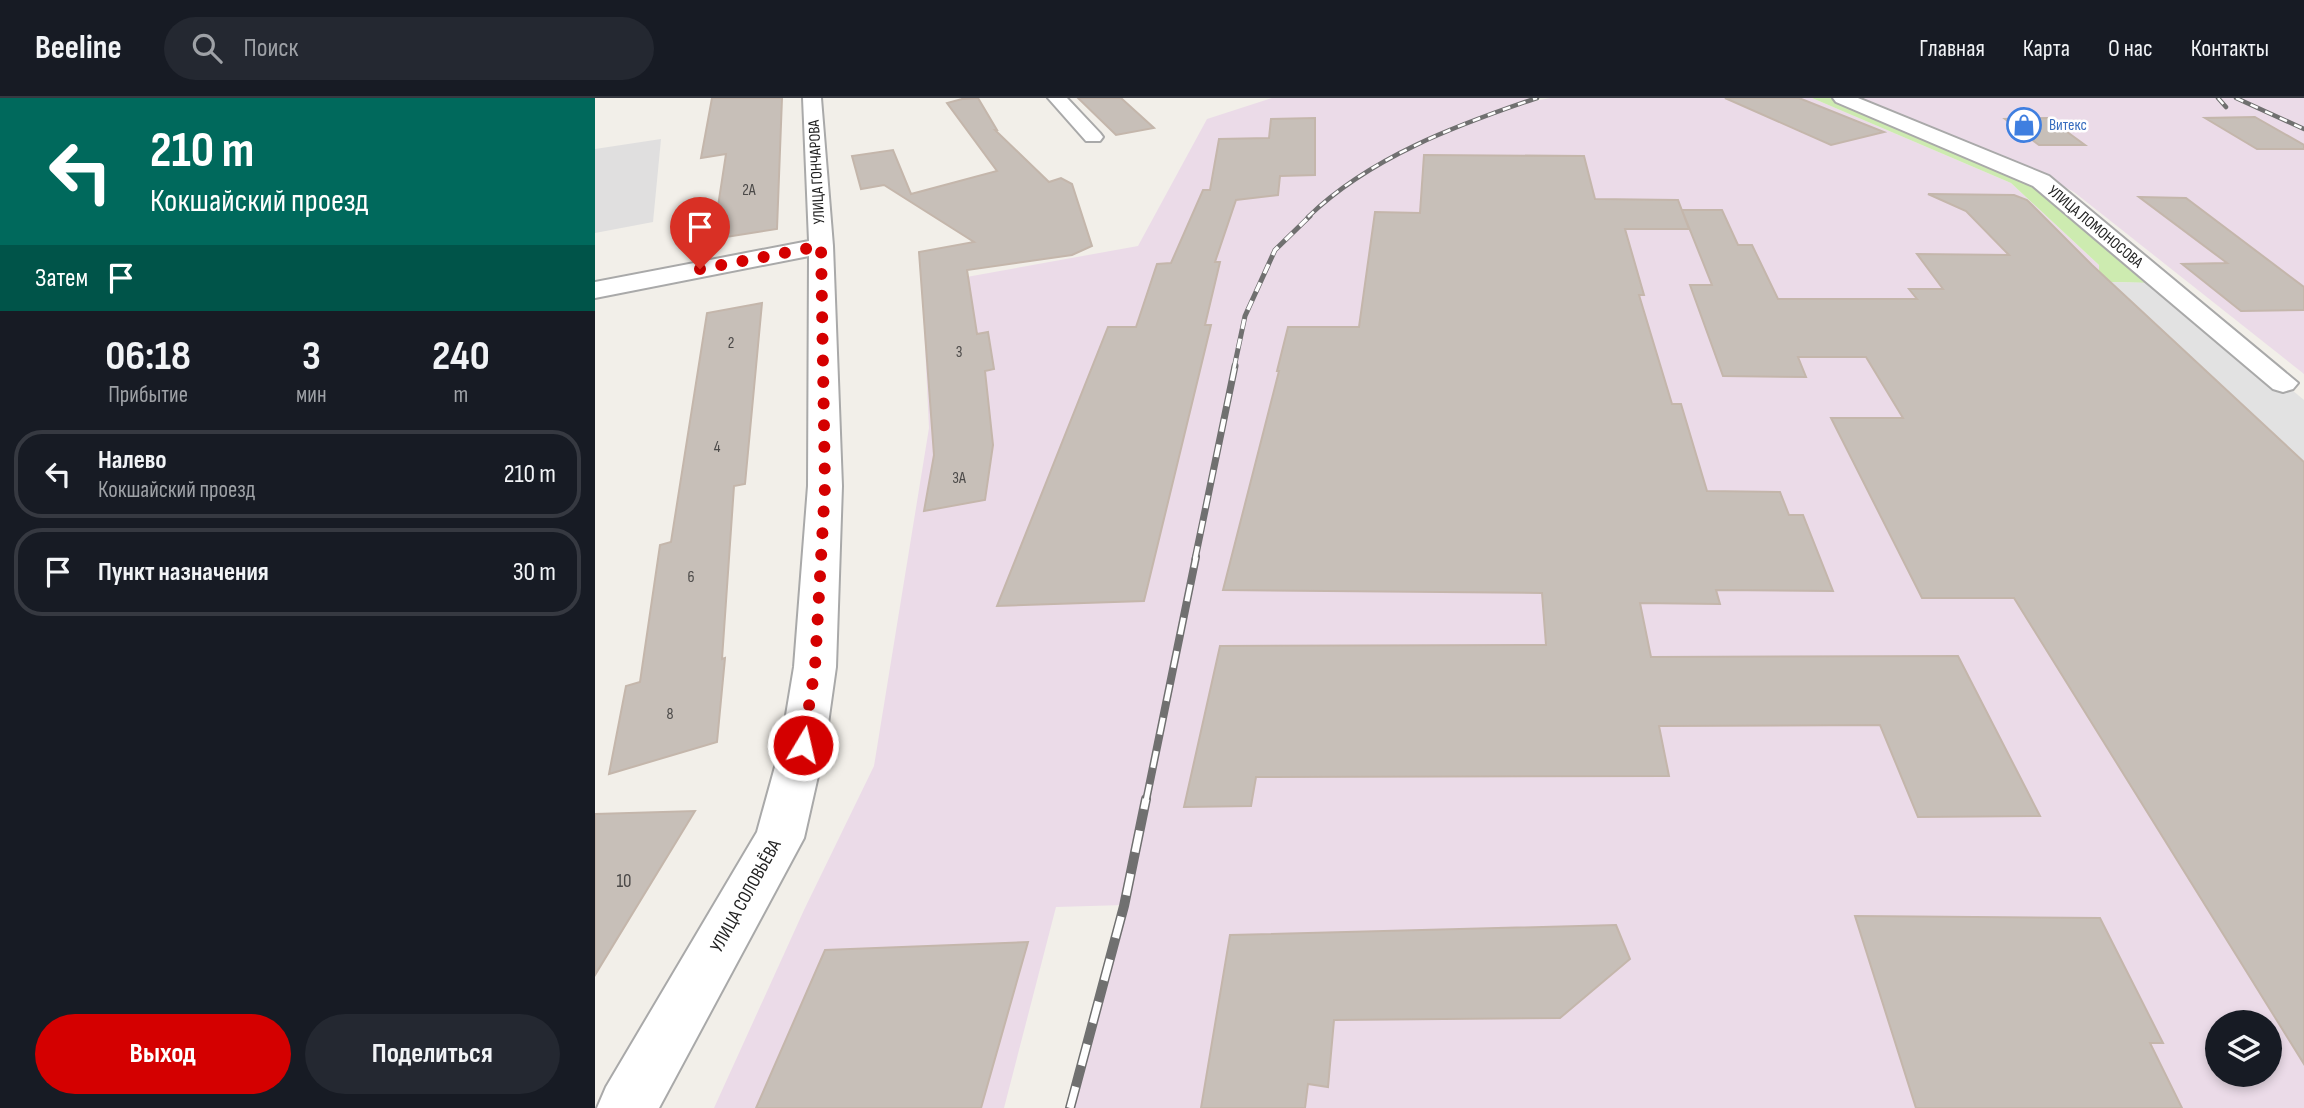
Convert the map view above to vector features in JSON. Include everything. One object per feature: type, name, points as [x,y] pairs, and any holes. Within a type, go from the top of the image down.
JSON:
[{"type":"street","name":"УЛИЦА ГОНЧАРОВА","points":[[812,98],[821,246]]},
{"type":"street","points":[[1057,98],[1093,137]]},
{"type":"street","name":"УЛИЦА ЛОМОНОСОВА","points":[[1842,98],[2041,181],[2283,383]]},
{"type":"street","points":[[595,290],[821,246]]},
{"type":"street","name":"УЛИЦА СОЛОВЬЁВА","points":[[627,1108],[780,838],[803,745],[815,667],[825,486],[821,246]]},
{"type":"shaded area","points":[[1272,98],[1532,98],[1534,101],[1551,98],[1812,98],[2011,183],[2099,265],[2099,272],[2304,462],[2304,1108],[1070,1108],[1124,905],[1056,907],[1004,1108],[714,1108],[804,910],[874,766],[929,428],[922,285],[1138,246],[1207,119]]},
{"type":"shaded area","points":[[1858,98],[2304,98],[2304,374],[2074,192],[2036,171]]},
{"type":"shaded area","points":[[661,139],[653,222],[595,233],[595,149]]},
{"type":"shaded area","points":[[2110,282],[2163,283],[2304,400],[2304,462]]},
{"type":"green space","points":[[1812,98],[1831,98],[2025,179],[2145,283],[2110,282],[2099,272],[2099,265],[2011,183]]},
{"type":"building","points":[[712,98],[782,98],[777,229],[713,239],[726,154],[701,158]]},
{"type":"building","points":[[978,98],[995,130],[1049,182],[1061,178],[1072,184],[1092,246],[1072,255],[967,270],[977,334],[988,332],[994,369],[985,371],[993,445],[985,500],[924,511],[934,455],[919,252],[974,242],[884,185],[861,189],[852,156],[893,150],[911,194],[997,171],[947,103]]},
{"type":"building","points":[[1078,98],[1121,98],[1154,128],[1116,135]]},
{"type":"building","points":[[1725,98],[1799,98],[1884,132],[1831,145]]},
{"type":"building","points":[[2255,117],[2304,145],[2304,149],[2257,149],[2205,118]]},
{"type":"building","points":[[1315,118],[1315,175],[1280,176],[1278,195],[1236,200],[1215,262],[1220,262],[1205,325],[1211,325],[1144,601],[997,606],[1108,327],[1136,327],[1157,264],[1171,263],[1203,190],[1210,190],[1219,139],[1269,138],[1271,119]]},
{"type":"building","points":[[2048,118],[2085,145],[2039,145],[2005,119]]},
{"type":"building","points":[[1424,155],[1584,156],[1595,199],[1678,200],[1689,229],[1625,229],[1644,295],[1639,295],[1672,404],[1681,404],[1707,491],[1780,492],[1789,515],[1803,515],[1833,591],[1716,590],[1720,604],[1640,603],[1651,657],[1958,656],[2040,816],[1918,817],[1880,725],[1659,726],[1669,776],[1256,777],[1251,806],[1184,807],[1220,646],[1546,645],[1542,593],[1223,590],[1288,327],[1359,327],[1375,212],[1420,213]]},
{"type":"building","points":[[1928,194],[2014,195],[2027,200],[2092,265],[2304,462],[2304,1064],[2282,1029],[2282,1010],[2270,1010],[2014,598],[1922,598],[1831,418],[1903,418],[1866,357],[1798,357],[1806,377],[1723,376],[1690,285],[1712,285],[1682,210],[1722,210],[1738,245],[1752,245],[1778,299],[1917,299],[1909,289],[1943,289],[1917,254],[2009,255],[1966,211]]},
{"type":"building","points":[[2139,197],[2186,198],[2304,287],[2304,310],[2241,311],[2182,264],[2227,263]]},
{"type":"building","points":[[762,303],[745,484],[734,486],[722,659],[725,658],[717,742],[609,774],[626,686],[640,682],[660,545],[671,542],[707,313]]},
{"type":"building","points":[[695,811],[595,975],[595,814]]},
{"type":"building","points":[[1855,916],[2100,918],[2163,1043],[2150,1043],[2182,1108],[1916,1108]]},
{"type":"building","points":[[1616,925],[1630,959],[1560,1018],[1334,1020],[1328,1087],[1308,1084],[1305,1108],[1201,1108],[1230,935]]},
{"type":"building","points":[[1028,942],[981,1108],[756,1108],[825,950]]},
{"type":"railway","points":[[1308,217],[1332,196],[1387,160],[1446,132],[1537,98]]},
{"type":"railway","points":[[2218,98],[2226,107]]},
{"type":"railway","points":[[2236,98],[2304,129]]},
{"type":"railway","points":[[1234,368],[1245,316],[1275,250],[1310,216]]},
{"type":"railway","points":[[1195,559],[1235,366]]},
{"type":"railway","points":[[1146,801],[1196,557]]},
{"type":"railway","points":[[1070,1108],[1124,906],[1146,799]]},
{"type":"place","name":"Витекс","points":[[2024,125]]},
{"type":"route","points":[[700,269],[821,246],[825,486],[815,667],[803,745]]}]
